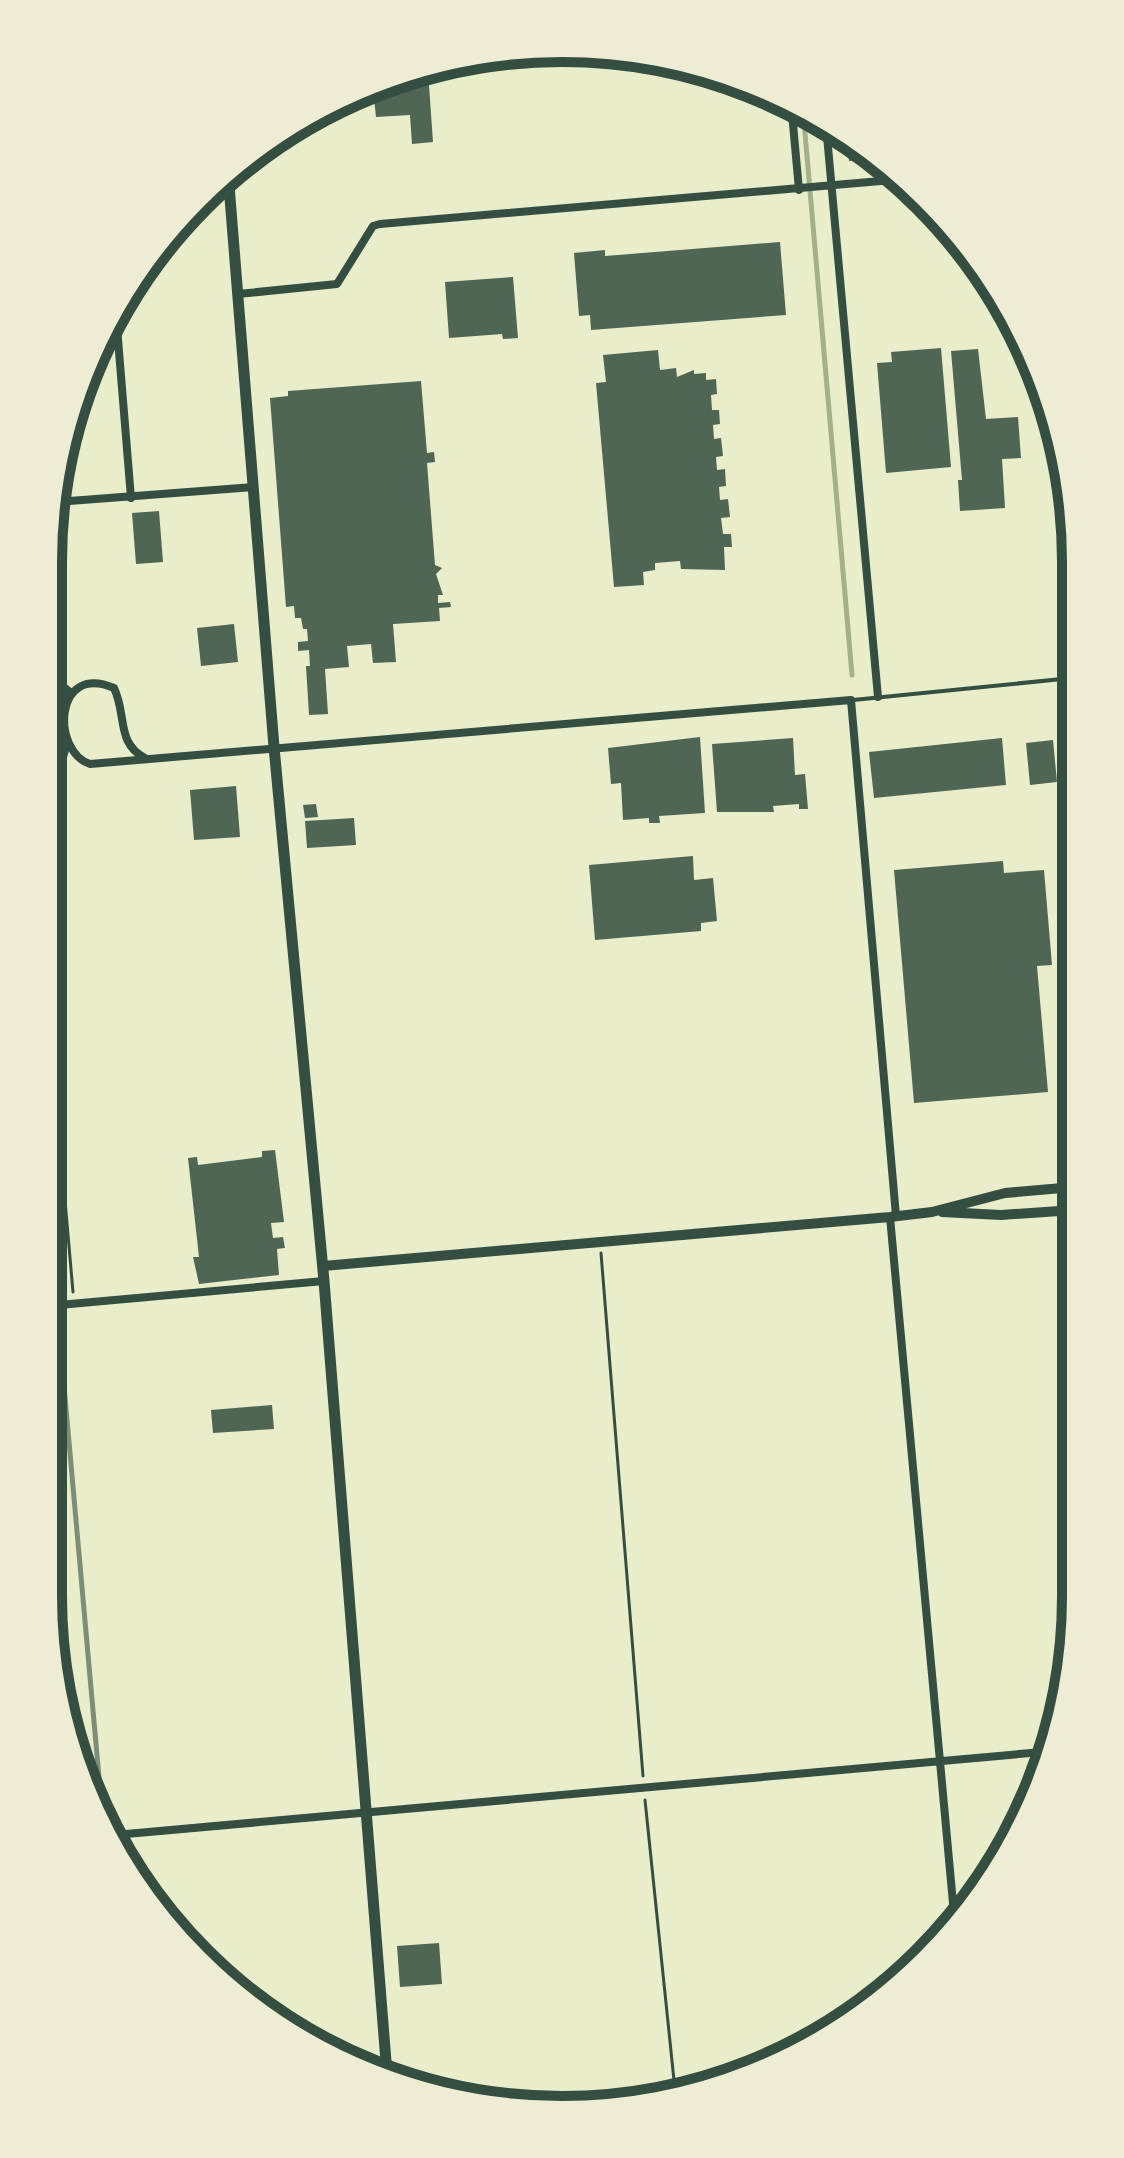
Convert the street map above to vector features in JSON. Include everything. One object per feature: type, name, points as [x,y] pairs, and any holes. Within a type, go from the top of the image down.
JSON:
[{"type":"main road","points":[[229,188],[274,747],[323,1266],[386,2064]]},
{"type":"street","points":[[793,119],[799,190]]},
{"type":"street","points":[[827,138],[878,697]]},
{"type":"street","points":[[238,294],[337,284],[373,226],[380,224],[886,181]]},
{"type":"street","points":[[118,334],[131,498]]},
{"type":"street","points":[[66,501],[254,487]]},
{"type":"street","points":[[145,758],[130,751],[124,739],[121,703],[114,688],[100,682],[85,683],[70,692],[65,706],[68,747],[76,760],[90,764],[851,700],[953,1907]]},
{"type":"street","points":[[62,686],[70,692]]},
{"type":"street","points":[[323,1266],[893,1217],[932,1212],[1005,1193],[1062,1188]]},
{"type":"street","points":[[932,1212],[1001,1215],[1062,1211]]},
{"type":"street","points":[[62,1305],[324,1281]]},
{"type":"street","points":[[123,1835],[1036,1752]]},
{"type":"lane","points":[[851,700],[1062,679]]},
{"type":"lane","points":[[62,764],[68,747]]},
{"type":"path","points":[[62,1166],[74,1304]]},
{"type":"path","points":[[600,1242],[644,1786],[674,2083]]},
{"type":"building","points":[[429,80],[433,142],[412,144],[410,115],[376,117],[374,99]]},
{"type":"building","points":[[848,152],[859,160],[849,161]]},
{"type":"building","points":[[780,242],[786,315],[591,330],[590,315],[579,316],[574,253],[605,250],[605,256]]},
{"type":"building","points":[[513,277],[518,338],[503,339],[502,334],[449,338],[445,282]]},
{"type":"building","points":[[941,348],[951,467],[886,473],[877,363],[892,362],[891,352]]},
{"type":"building","points":[[978,349],[986,419],[1018,417],[1021,458],[1002,459],[1005,508],[960,511],[958,480],[962,480],[951,351]]},
{"type":"building","points":[[658,350],[660,370],[676,368],[677,377],[694,370],[694,374],[706,373],[706,380],[716,379],[717,394],[711,395],[712,410],[719,410],[720,424],[713,425],[714,439],[721,438],[723,456],[716,457],[717,470],[725,469],[726,486],[719,487],[720,500],[728,499],[730,517],[721,518],[723,534],[731,534],[732,547],[724,547],[725,570],[681,569],[680,561],[655,563],[655,570],[643,572],[644,585],[614,587],[596,383],[606,382],[603,355]]},
{"type":"building","points":[[421,381],[427,453],[434,452],[435,462],[427,463],[435,565],[442,568],[436,574],[443,595],[438,595],[438,603],[450,602],[451,607],[439,608],[440,621],[393,624],[396,662],[373,663],[371,644],[347,646],[349,667],[325,669],[328,714],[309,715],[306,666],[310,666],[309,650],[298,651],[298,642],[308,641],[307,629],[303,629],[301,618],[295,618],[294,606],[286,607],[270,398],[288,396],[288,391]]},
{"type":"building","points":[[159,511],[163,562],[136,564],[132,513]]},
{"type":"building","points":[[234,624],[238,662],[201,666],[197,628]]},
{"type":"building","points":[[700,737],[705,813],[659,816],[660,823],[649,823],[649,818],[623,820],[621,783],[611,784],[608,748]]},
{"type":"building","points":[[793,738],[795,775],[805,774],[808,809],[799,809],[799,804],[773,806],[774,812],[717,812],[712,744]]},
{"type":"building","points":[[1002,738],[1006,785],[874,798],[869,752]]},
{"type":"building","points":[[1053,740],[1057,782],[1030,785],[1026,743]]},
{"type":"building","points":[[236,786],[240,837],[194,840],[190,790]]},
{"type":"building","points":[[316,804],[318,817],[305,818],[303,805]]},
{"type":"building","points":[[354,818],[356,845],[307,848],[305,821]]},
{"type":"building","points":[[693,856],[694,880],[713,878],[717,921],[701,923],[701,931],[595,940],[589,865]]},
{"type":"building","points":[[1003,861],[1004,873],[1044,870],[1052,965],[1037,966],[1048,1092],[914,1103],[894,870]]},
{"type":"building","points":[[275,1150],[284,1222],[271,1223],[273,1238],[283,1237],[285,1248],[277,1249],[279,1275],[199,1284],[193,1257],[199,1257],[188,1158],[197,1157],[198,1165],[262,1157],[262,1151]]},
{"type":"building","points":[[272,1405],[274,1429],[213,1433],[211,1410]]},
{"type":"building","points":[[439,1943],[442,1984],[400,1987],[397,1946]]},
{"type":"waterway","points":[[804,125],[852,675]]},
{"type":"railway","points":[[62,1364],[100,1786]]}]
